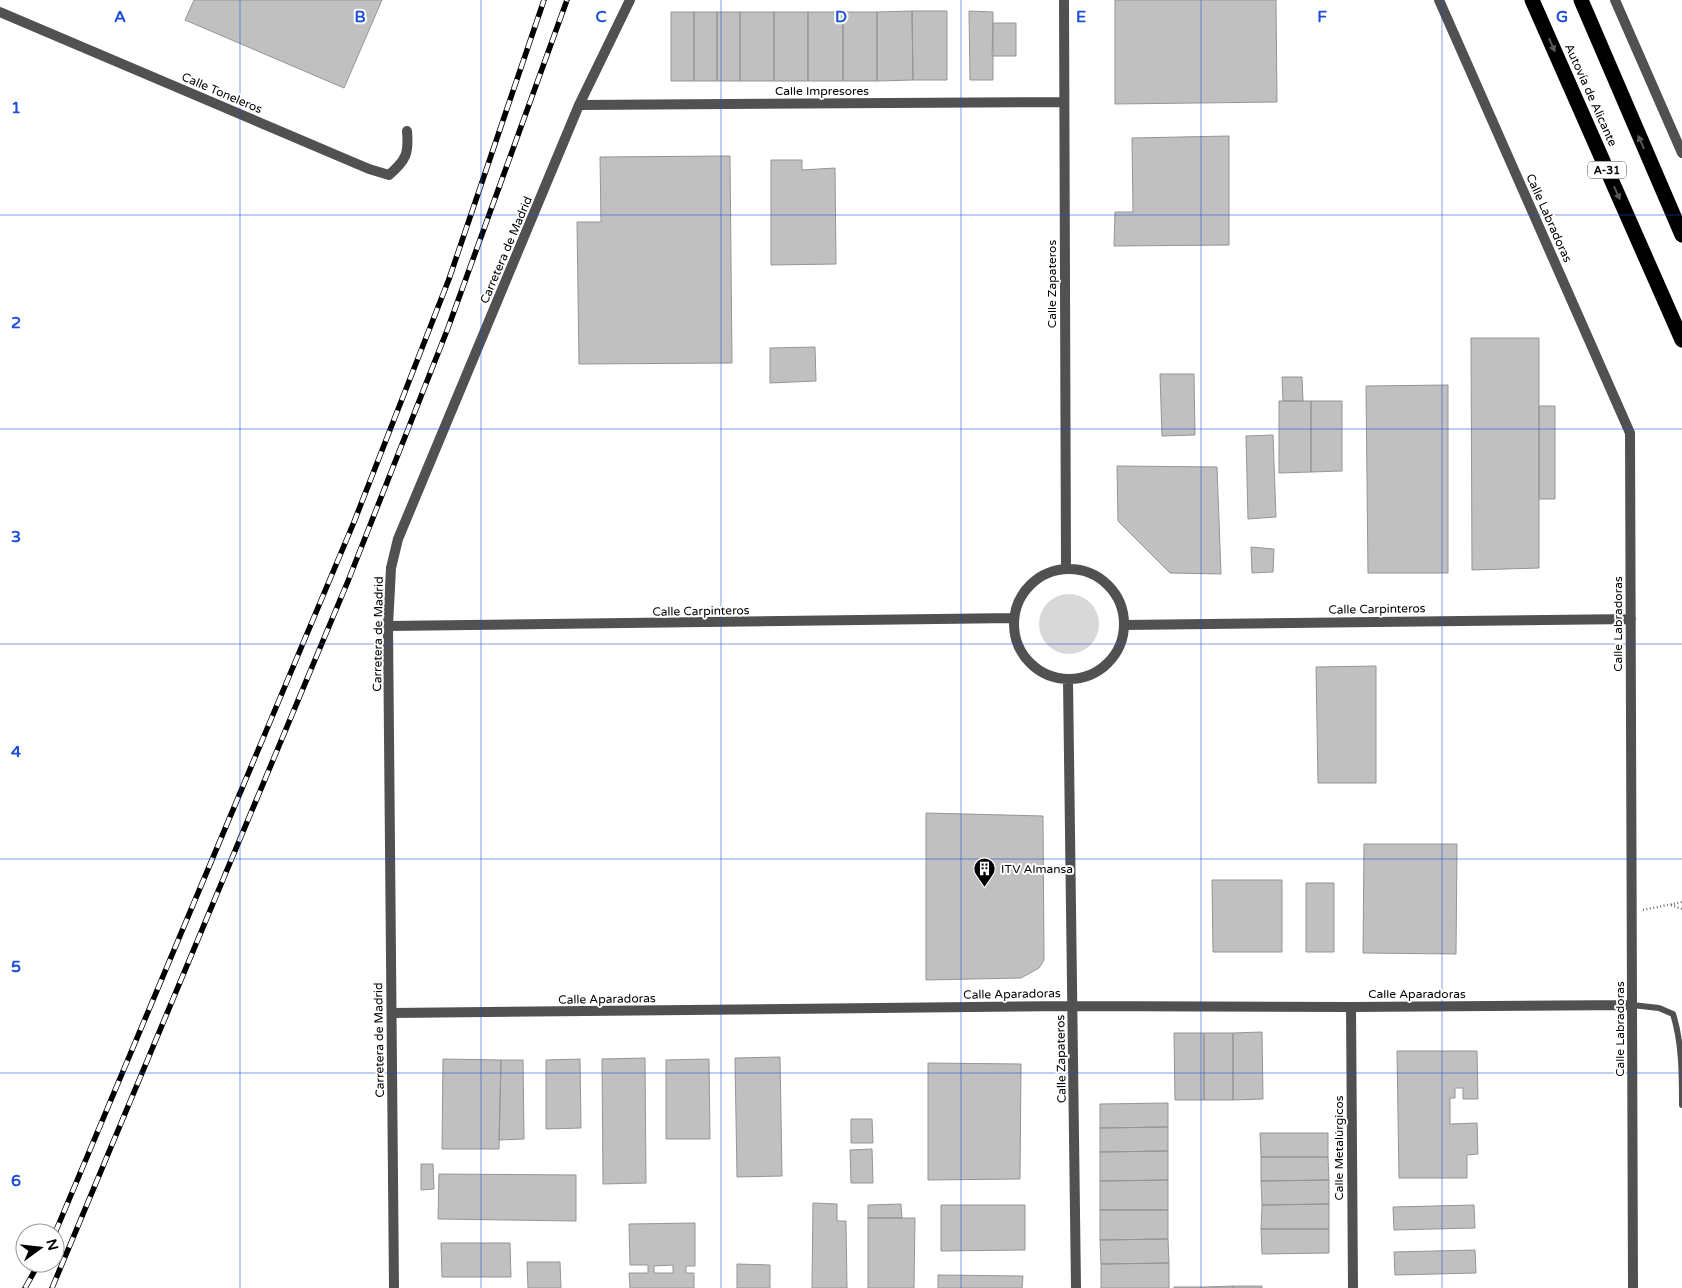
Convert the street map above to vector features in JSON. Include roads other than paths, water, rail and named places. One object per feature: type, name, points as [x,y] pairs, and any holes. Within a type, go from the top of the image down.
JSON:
[{"type":"highway","name":"Autovía de Alicante","points":[[1532,0],[1682,340]]},
{"type":"highway","points":[[1581,0],[1682,235]]},
{"type":"street","name":"Carretera de Madrid","points":[[394,1288],[388,626],[391,568],[398,539],[580,105],[630,0]]},
{"type":"street","name":"Calle Zapateros","points":[[1064,0],[1066,568]]},
{"type":"street","name":"Calle Labradoras","points":[[1439,0],[1630,433],[1633,1288]]},
{"type":"street","points":[[1615,0],[1682,153]]},
{"type":"street","name":"Calle Toneleros","points":[[0,12],[369,170],[389,174],[404,162],[408,143],[407,131]]},
{"type":"street","name":"Calle Impresores","points":[[580,105],[1064,102]]},
{"type":"street","points":[[1066,568],[1084,571],[1101,579],[1114,592],[1122,609],[1124,625],[1120,644],[1112,659],[1100,670],[1085,677],[1068,680],[1050,676],[1034,667],[1022,654],[1015,637],[1014,618],[1018,603],[1025,590],[1036,579],[1050,572],[1066,568]]},
{"type":"street","name":"Calle Carpinteros","points":[[388,626],[1014,618]]},
{"type":"street","name":"Calle Carpinteros","points":[[1124,625],[1631,619]]},
{"type":"street","name":"Calle Zapateros","points":[[1068,680],[1076,1288]]},
{"type":"street","name":"Calle Aparadoras","points":[[392,1014],[1073,1006],[1632,1005]]},
{"type":"street","name":"Calle Metalúrgicos","points":[[1351,1007],[1353,1288]]},
{"type":"lane","points":[[1632,1005],[1659,1008],[1673,1014],[1679,1027],[1681,1047],[1682,1105]]},
{"type":"railway","points":[[59,1223],[354,522],[449,279],[544,0]]},
{"type":"railway","points":[[52,1288],[348,581],[448,328],[567,0]]},
{"type":"railway","points":[[25,1288],[33,1273]]},
{"type":"place","name":"ITV Almansa","points":[[985,888]]}]
